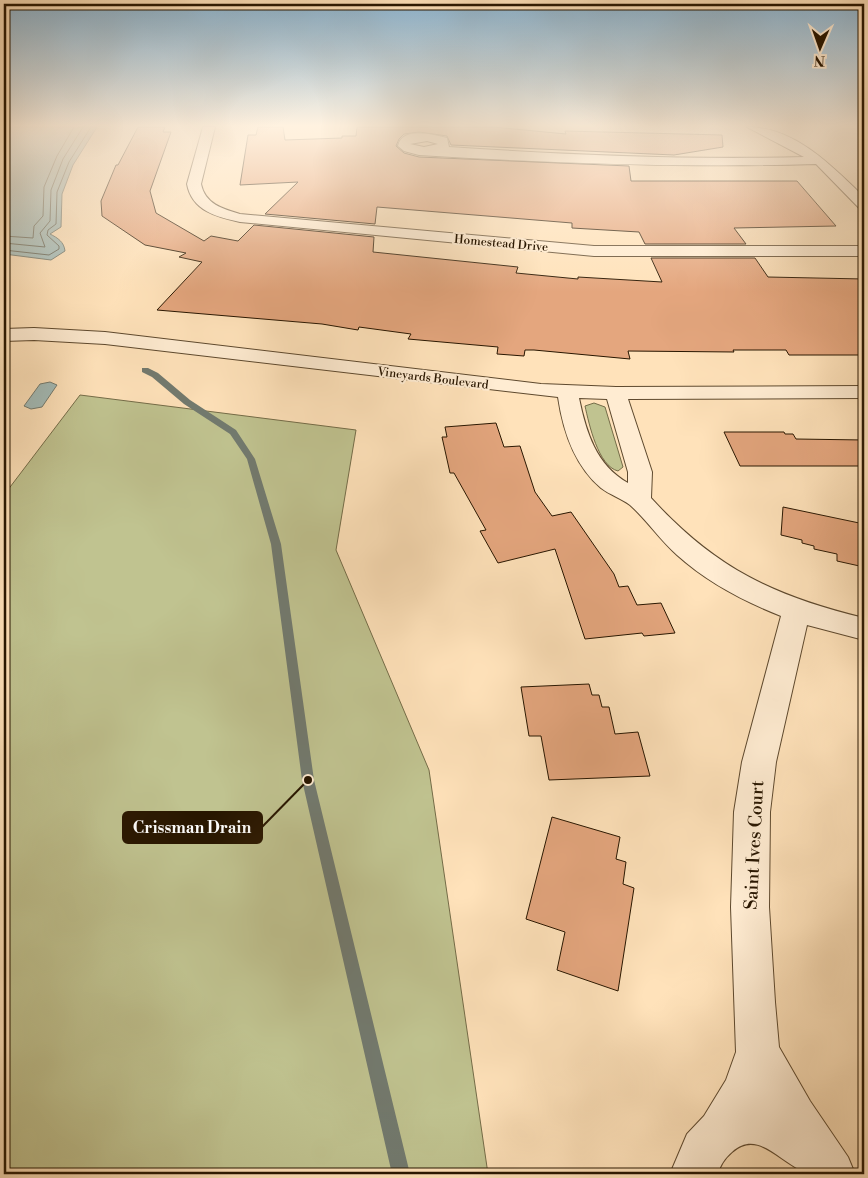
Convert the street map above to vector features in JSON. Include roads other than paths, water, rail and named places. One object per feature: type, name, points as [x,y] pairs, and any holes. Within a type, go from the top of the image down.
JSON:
[{"type":"street","name":"Homestead Drive","points":[[195,182],[195,193],[210,208],[258,221],[594,251],[864,251]]},
{"type":"street","points":[[841,182],[864,205]]},
{"type":"street","name":"Vineyards Boulevard","points":[[4,335],[34,334],[105,338],[496,386],[568,392],[864,392]]},
{"type":"street","points":[[568,392],[578,440],[590,460],[608,482],[639,500],[678,544],[721,576],[760,597],[796,612],[864,629]]},
{"type":"street","points":[[616,393],[640,472],[639,500]]},
{"type":"street","name":"Saint Ives Court","points":[[694,1174],[704,1147],[721,1130],[744,1093],[758,1052],[750,907],[752,812],[759,762],[796,612]]},
{"type":"street","name":"Saint Ives Court","points":[[758,1052],[794,1117],[831,1174]]},
{"type":"street","name":"Saint Ives Court","points":[[721,1130],[742,1122],[767,1124],[792,1135],[816,1155],[831,1174]]},
{"type":"water","points":[[4,182],[67,182],[62,194],[61,227],[50,234],[60,241],[65,251],[51,260],[4,254]]},
{"type":"water","points":[[50,382],[57,385],[42,407],[31,409],[24,406],[40,384]]},
{"type":"waterway","points":[[145,370],[155,375],[187,402],[233,432],[251,459],[276,544],[308,780],[401,1174]]},
{"type":"place","name":"Crissman Drain","points":[[308,780]]}]
